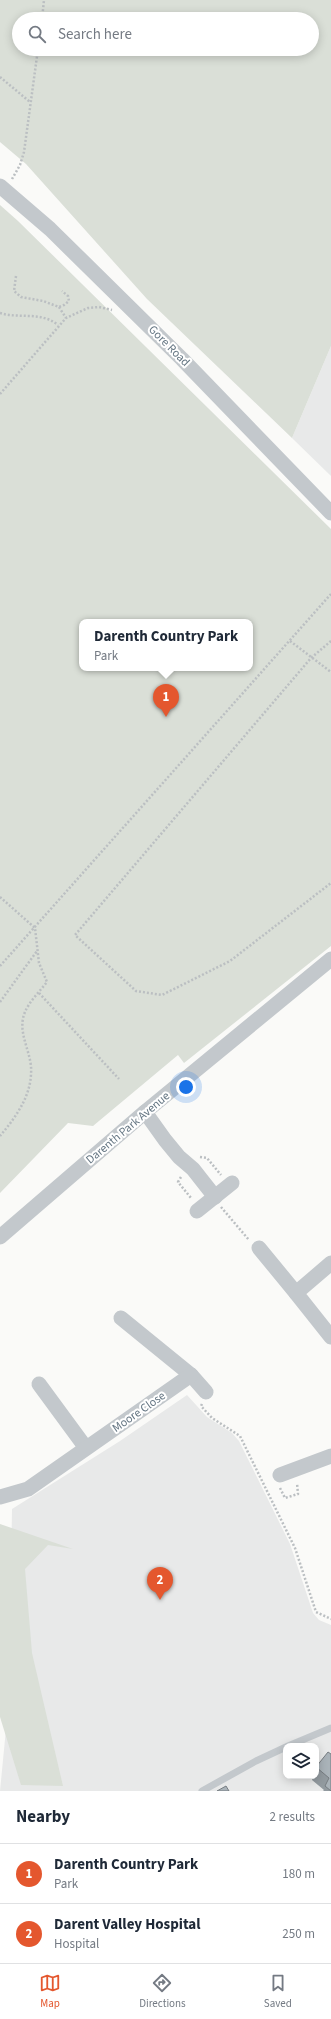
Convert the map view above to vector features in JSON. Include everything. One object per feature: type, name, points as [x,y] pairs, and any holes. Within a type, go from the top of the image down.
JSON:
[{"type":"street","name":"Gore Road","points":[[3,188],[50,229],[201,377],[331,513]]},
{"type":"street","name":"Darenth Park Avenue","points":[[0,1237],[145,1112],[331,959]]},
{"type":"street","points":[[145,1112],[165,1140],[179,1157],[193,1169],[215,1197]]},
{"type":"street","points":[[197,1211],[232,1183]]},
{"type":"street","points":[[259,1248],[331,1337]]},
{"type":"street","points":[[296,1293],[331,1263]]},
{"type":"street","points":[[121,1318],[192,1375],[206,1392]]},
{"type":"street","name":"Moore Close","points":[[0,1497],[28,1489],[192,1375]]},
{"type":"street","points":[[39,1384],[86,1448]]},
{"type":"street","points":[[280,1475],[331,1456]]},
{"type":"lane","points":[[294,1743],[331,1728]]},
{"type":"lane","points":[[202,1791],[283,1748]]},
{"type":"path","points":[[43,12],[44,0]]},
{"type":"path","points":[[3,188],[20,165],[24,152],[37,56]]},
{"type":"path","points":[[0,77],[31,102]]},
{"type":"path","points":[[16,276],[14,290],[18,296],[43,301],[59,307],[66,318]]},
{"type":"path","points":[[59,307],[69,301],[68,296],[62,291]]},
{"type":"path","points":[[0,394],[66,318],[76,312],[92,307],[105,308],[115,311]]},
{"type":"path","points":[[0,313],[44,318],[58,326]]},
{"type":"path","points":[[0,966],[331,594]]},
{"type":"path","points":[[290,641],[331,672]]},
{"type":"path","points":[[331,641],[311,658],[75,934],[136,991],[162,994],[230,961],[331,883]]},
{"type":"path","points":[[0,897],[35,928],[39,963],[47,982],[25,1011],[22,1028],[32,1074],[26,1098],[11,1123],[0,1136]]},
{"type":"path","points":[[0,1002],[37,950]]},
{"type":"path","points":[[39,993],[119,1079]]},
{"type":"path","points":[[206,1392],[201,1406],[212,1418],[240,1436],[294,1548],[316,1612],[331,1619]]},
{"type":"shaded area","points":[[0,0],[331,0],[331,346],[292,438],[147,299],[26,164],[0,142]]},
{"type":"shaded area","points":[[0,205],[331,529],[331,946],[184,1063],[178,1055],[93,1126],[68,1123],[0,1193]]},
{"type":"shaded area","points":[[331,346],[331,476],[292,438]]},
{"type":"shaded area","points":[[187,1395],[207,1417],[232,1433],[239,1441],[290,1544],[313,1613],[319,1620],[331,1625],[331,1791],[0,1791],[9,1698],[12,1509],[120,1441]]},
{"type":"shaded area","points":[[0,1524],[73,1549],[48,1545],[25,1569],[32,1653],[63,1786],[21,1785],[0,1717]]},
{"type":"building","points":[[328,1752],[331,1754],[331,1791],[325,1786],[329,1778],[319,1770],[319,1763]]},
{"type":"building","points":[[226,1786],[229,1791],[217,1791]]},
{"type":"place","name":"Darenth Country Park","points":[[166,717]]},
{"type":"place","name":"Darent Valley Hospital","points":[[160,1600]]}]
